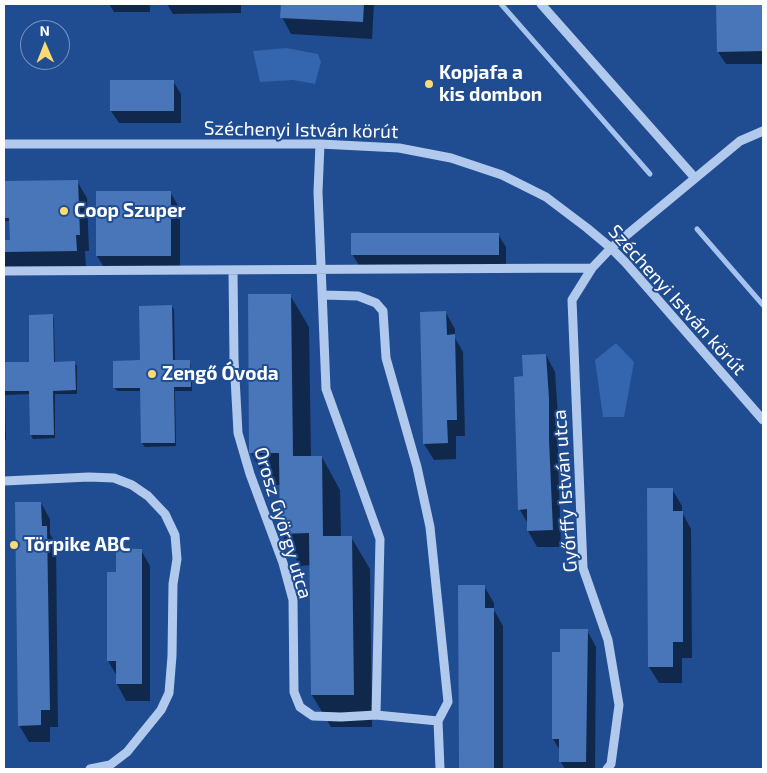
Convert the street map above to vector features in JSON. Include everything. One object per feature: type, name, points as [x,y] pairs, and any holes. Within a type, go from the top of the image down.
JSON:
[{"type":"street","points":[[541,4],[696,178]]},
{"type":"street","name":"Győrffy István utca","points":[[607,769],[611,764],[619,705],[608,640],[582,568],[572,300],[592,268],[611,248],[740,141],[763,131]]},
{"type":"street","name":"Széchenyi István körút","points":[[4,144],[320,144],[399,148],[451,158],[502,175],[546,198],[611,248],[763,420]]},
{"type":"street","points":[[320,144],[318,192],[326,389],[380,539],[376,715]]},
{"type":"street","points":[[4,271],[592,268]]},
{"type":"street","name":"Orosz György utca","points":[[233,270],[234,359],[238,433],[250,474],[283,563],[293,600],[294,692],[300,707],[313,716],[376,715],[438,721]]},
{"type":"street","points":[[323,295],[358,296],[376,302],[383,311],[386,358],[417,467],[430,527],[448,702],[438,721],[440,769]]},
{"type":"street","points":[[4,481],[89,477],[114,478],[132,484],[148,496],[165,514],[175,535],[177,559],[173,584],[172,656],[169,693],[161,710],[128,752],[110,764],[90,769]]},
{"type":"shaded area","points":[[286,48],[318,54],[321,62],[315,84],[293,80],[260,82],[253,51]]},
{"type":"shaded area","points":[[616,343],[634,362],[624,417],[603,417],[595,360]]},
{"type":"building","points":[[281,4],[364,4],[363,22],[280,18]]},
{"type":"building","points":[[716,4],[763,4],[763,51],[717,52]]},
{"type":"building","points":[[110,80],[174,80],[174,111],[110,111]]},
{"type":"building","points":[[78,180],[80,235],[76,235],[77,251],[4,252],[4,240],[10,240],[9,218],[4,218],[4,181]]},
{"type":"building","points":[[96,191],[171,191],[171,256],[96,256]]},
{"type":"building","points":[[351,233],[499,233],[499,255],[351,255]]},
{"type":"building","points":[[248,294],[291,294],[293,456],[322,456],[323,536],[352,536],[354,695],[311,695],[309,533],[280,534],[279,453],[249,453]]},
{"type":"building","name":"Zengő Óvoda","points":[[172,305],[173,360],[190,360],[191,387],[174,387],[175,443],[141,443],[140,388],[113,388],[113,361],[140,360],[139,306]]},
{"type":"building","points":[[446,311],[447,335],[455,334],[457,420],[447,420],[448,443],[423,444],[420,312]]},
{"type":"building","points":[[53,314],[54,362],[75,361],[76,390],[53,391],[54,435],[30,435],[29,391],[4,391],[4,362],[29,362],[29,315]]},
{"type":"building","points":[[546,354],[553,530],[527,531],[527,509],[518,510],[514,377],[523,376],[522,355]]},
{"type":"building","points":[[647,488],[673,488],[673,511],[683,511],[683,642],[673,642],[673,667],[648,667]]},
{"type":"building","points":[[15,502],[41,502],[42,526],[47,526],[50,710],[41,710],[41,725],[18,726]]},
{"type":"building","points":[[116,548],[142,549],[142,684],[116,684],[116,661],[107,661],[107,572],[116,572]]},
{"type":"building","points":[[458,585],[485,585],[485,608],[494,608],[494,769],[459,769]]},
{"type":"building","points":[[560,629],[588,629],[586,762],[559,762],[559,739],[552,739],[552,652],[560,652]]},
{"type":"waterway","points":[[501,4],[650,174]]},
{"type":"waterway","points":[[697,229],[763,305]]},
{"type":"place","name":"Kopjafa a kis dombon","points":[[429,84]]},
{"type":"place","name":"Coop Szuper","points":[[64,211]]},
{"type":"place","name":"Zengő Óvoda","points":[[152,374]]},
{"type":"place","name":"Törpike ABC","points":[[14,545]]}]
